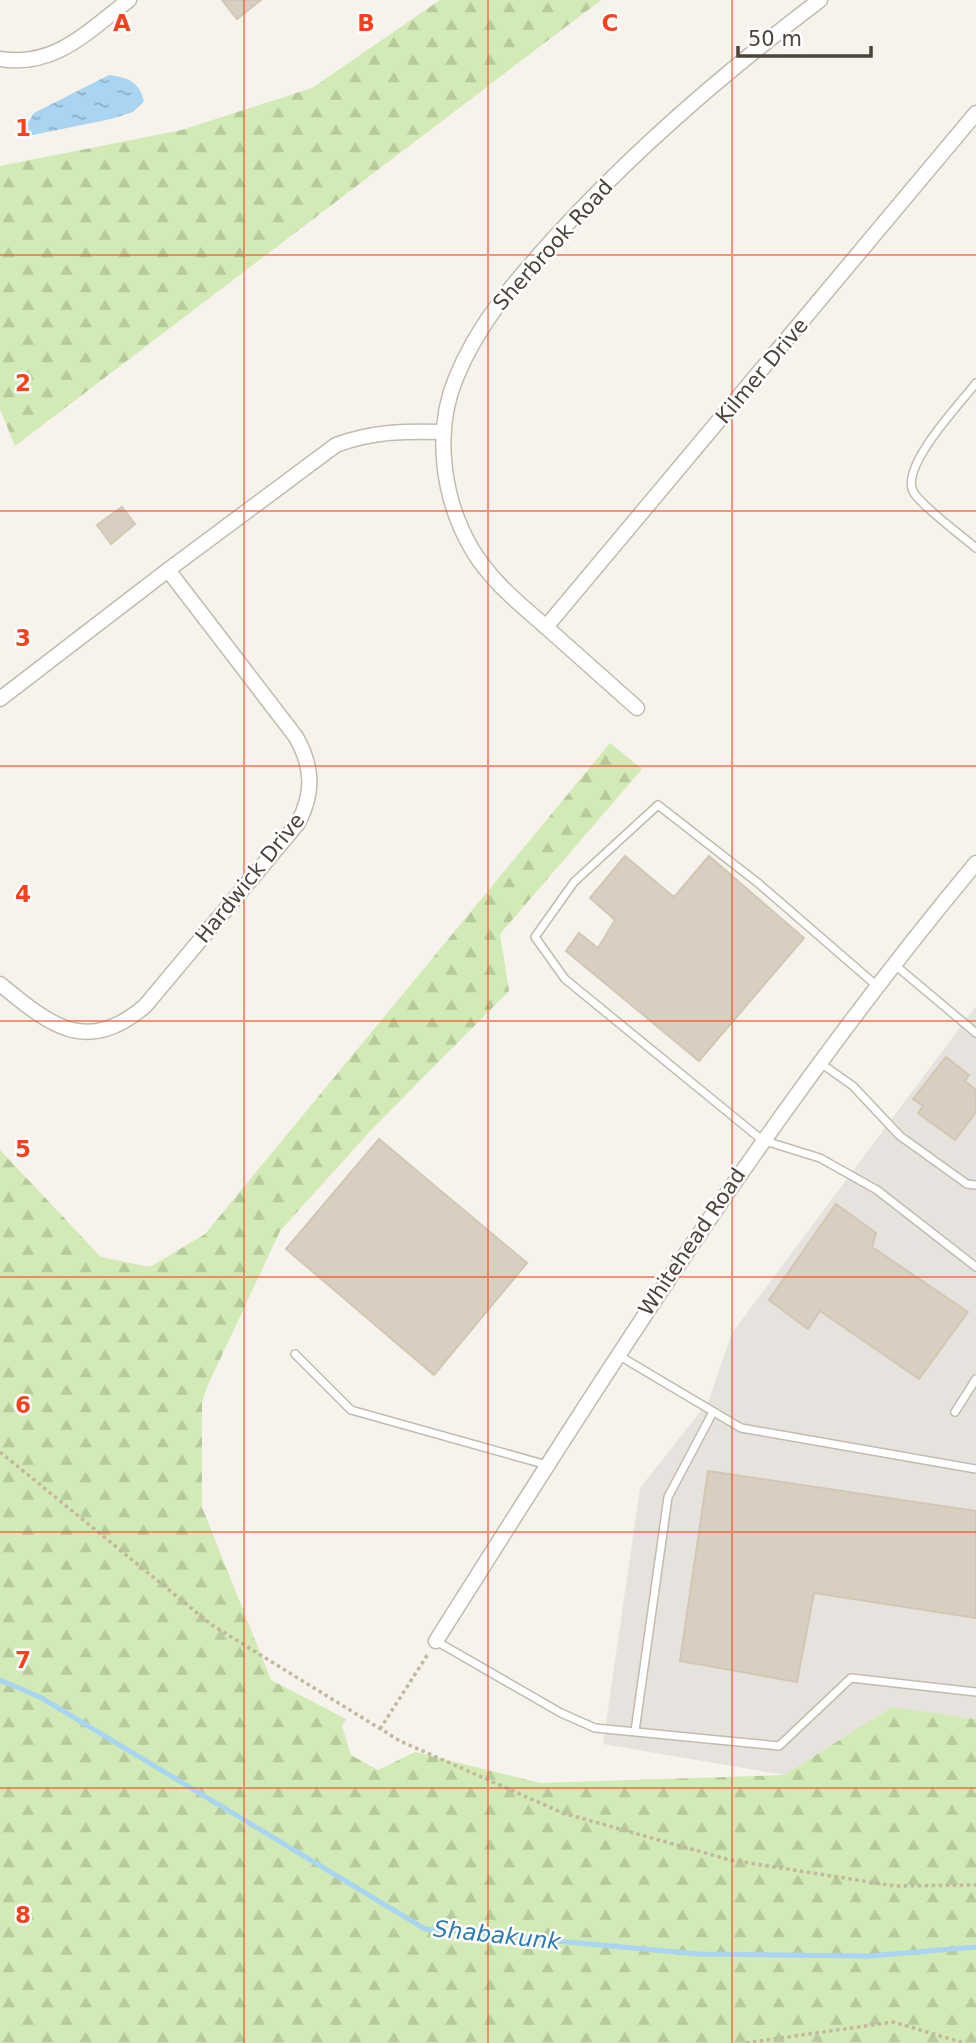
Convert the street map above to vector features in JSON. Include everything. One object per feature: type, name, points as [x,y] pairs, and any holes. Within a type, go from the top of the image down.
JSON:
[{"type":"street","points":[[0,59],[21,62],[47,58],[71,46],[129,0]]},
{"type":"street","name":"Sherbrook Road","points":[[637,708],[492,577],[474,552],[459,524],[449,494],[444,463],[444,432],[455,379],[472,344],[521,275],[646,144],[760,45],[820,0]]},
{"type":"street","name":"Kilmer Drive","points":[[546,627],[976,113]]},
{"type":"street","points":[[0,699],[336,445],[361,435],[387,431],[444,432]]},
{"type":"street","name":"Hardwick Drive","points":[[0,984],[44,1020],[62,1028],[100,1030],[131,1018],[145,1006],[280,845],[306,808],[310,772],[306,754],[296,737],[168,570]]},
{"type":"street","name":"Whitehead Road","points":[[436,1641],[618,1354],[762,1140],[877,986],[976,863]]},
{"type":"lane","points":[[976,383],[916,461],[911,477],[914,493],[976,548]]},
{"type":"lane","points":[[877,986],[758,883],[658,805],[574,882],[535,937],[565,979],[762,1140],[820,1158],[877,1190],[976,1267]]},
{"type":"lane","points":[[894,964],[976,1033]]},
{"type":"lane","points":[[819,1062],[853,1086],[901,1136],[967,1184],[976,1185]]},
{"type":"lane","points":[[295,1354],[351,1410],[548,1465]]},
{"type":"lane","points":[[618,1354],[741,1428],[976,1469]]},
{"type":"lane","points":[[956,1412],[976,1379]]},
{"type":"lane","points":[[635,1731],[668,1497],[713,1412]]},
{"type":"lane","points":[[436,1641],[561,1713],[595,1728],[779,1746],[851,1678],[976,1692]]},
{"type":"path","points":[[0,1452],[212,1625],[400,1741],[563,1813],[730,1860],[895,1885],[976,1885]]},
{"type":"path","points":[[380,1729],[436,1641]]},
{"type":"path","points":[[746,2043],[893,2022],[964,2043]]},
{"type":"shaded area","points":[[976,1006],[976,1719],[892,1707],[784,1775],[603,1744],[640,1488],[708,1402],[732,1333]]},
{"type":"green space","points":[[440,0],[601,0],[15,446],[0,409],[0,166],[182,130],[312,88]]},
{"type":"green space","points":[[610,743],[642,769],[500,934],[509,991],[372,1129],[280,1231],[202,1403],[202,1507],[271,1680],[346,1719],[342,1726],[351,1755],[378,1770],[415,1752],[540,1783],[784,1775],[892,1707],[976,1719],[976,2043],[0,2043],[0,1150],[101,1257],[150,1267],[205,1234]]},
{"type":"water","points":[[109,75],[127,79],[139,89],[144,101],[133,112],[18,138],[34,113]]},
{"type":"building","points":[[222,0],[261,0],[237,19]]},
{"type":"building","points":[[122,507],[135,524],[111,544],[97,525]]},
{"type":"building","points":[[625,856],[674,897],[709,856],[804,938],[699,1061],[566,951],[579,933],[598,948],[615,920],[590,898]]},
{"type":"building","points":[[946,1057],[969,1075],[965,1081],[976,1090],[976,1112],[955,1140],[918,1113],[923,1106],[913,1099]]},
{"type":"building","points":[[379,1139],[527,1263],[434,1375],[286,1249]]},
{"type":"building","points":[[836,1204],[876,1233],[872,1247],[968,1312],[919,1379],[820,1311],[808,1329],[769,1300]]},
{"type":"building","points":[[708,1471],[976,1511],[976,1618],[814,1593],[797,1682],[680,1661]]},
{"type":"waterway","name":"Shabakunk","points":[[0,1680],[40,1697],[425,1929],[698,1954],[869,1956],[976,1947]]}]
